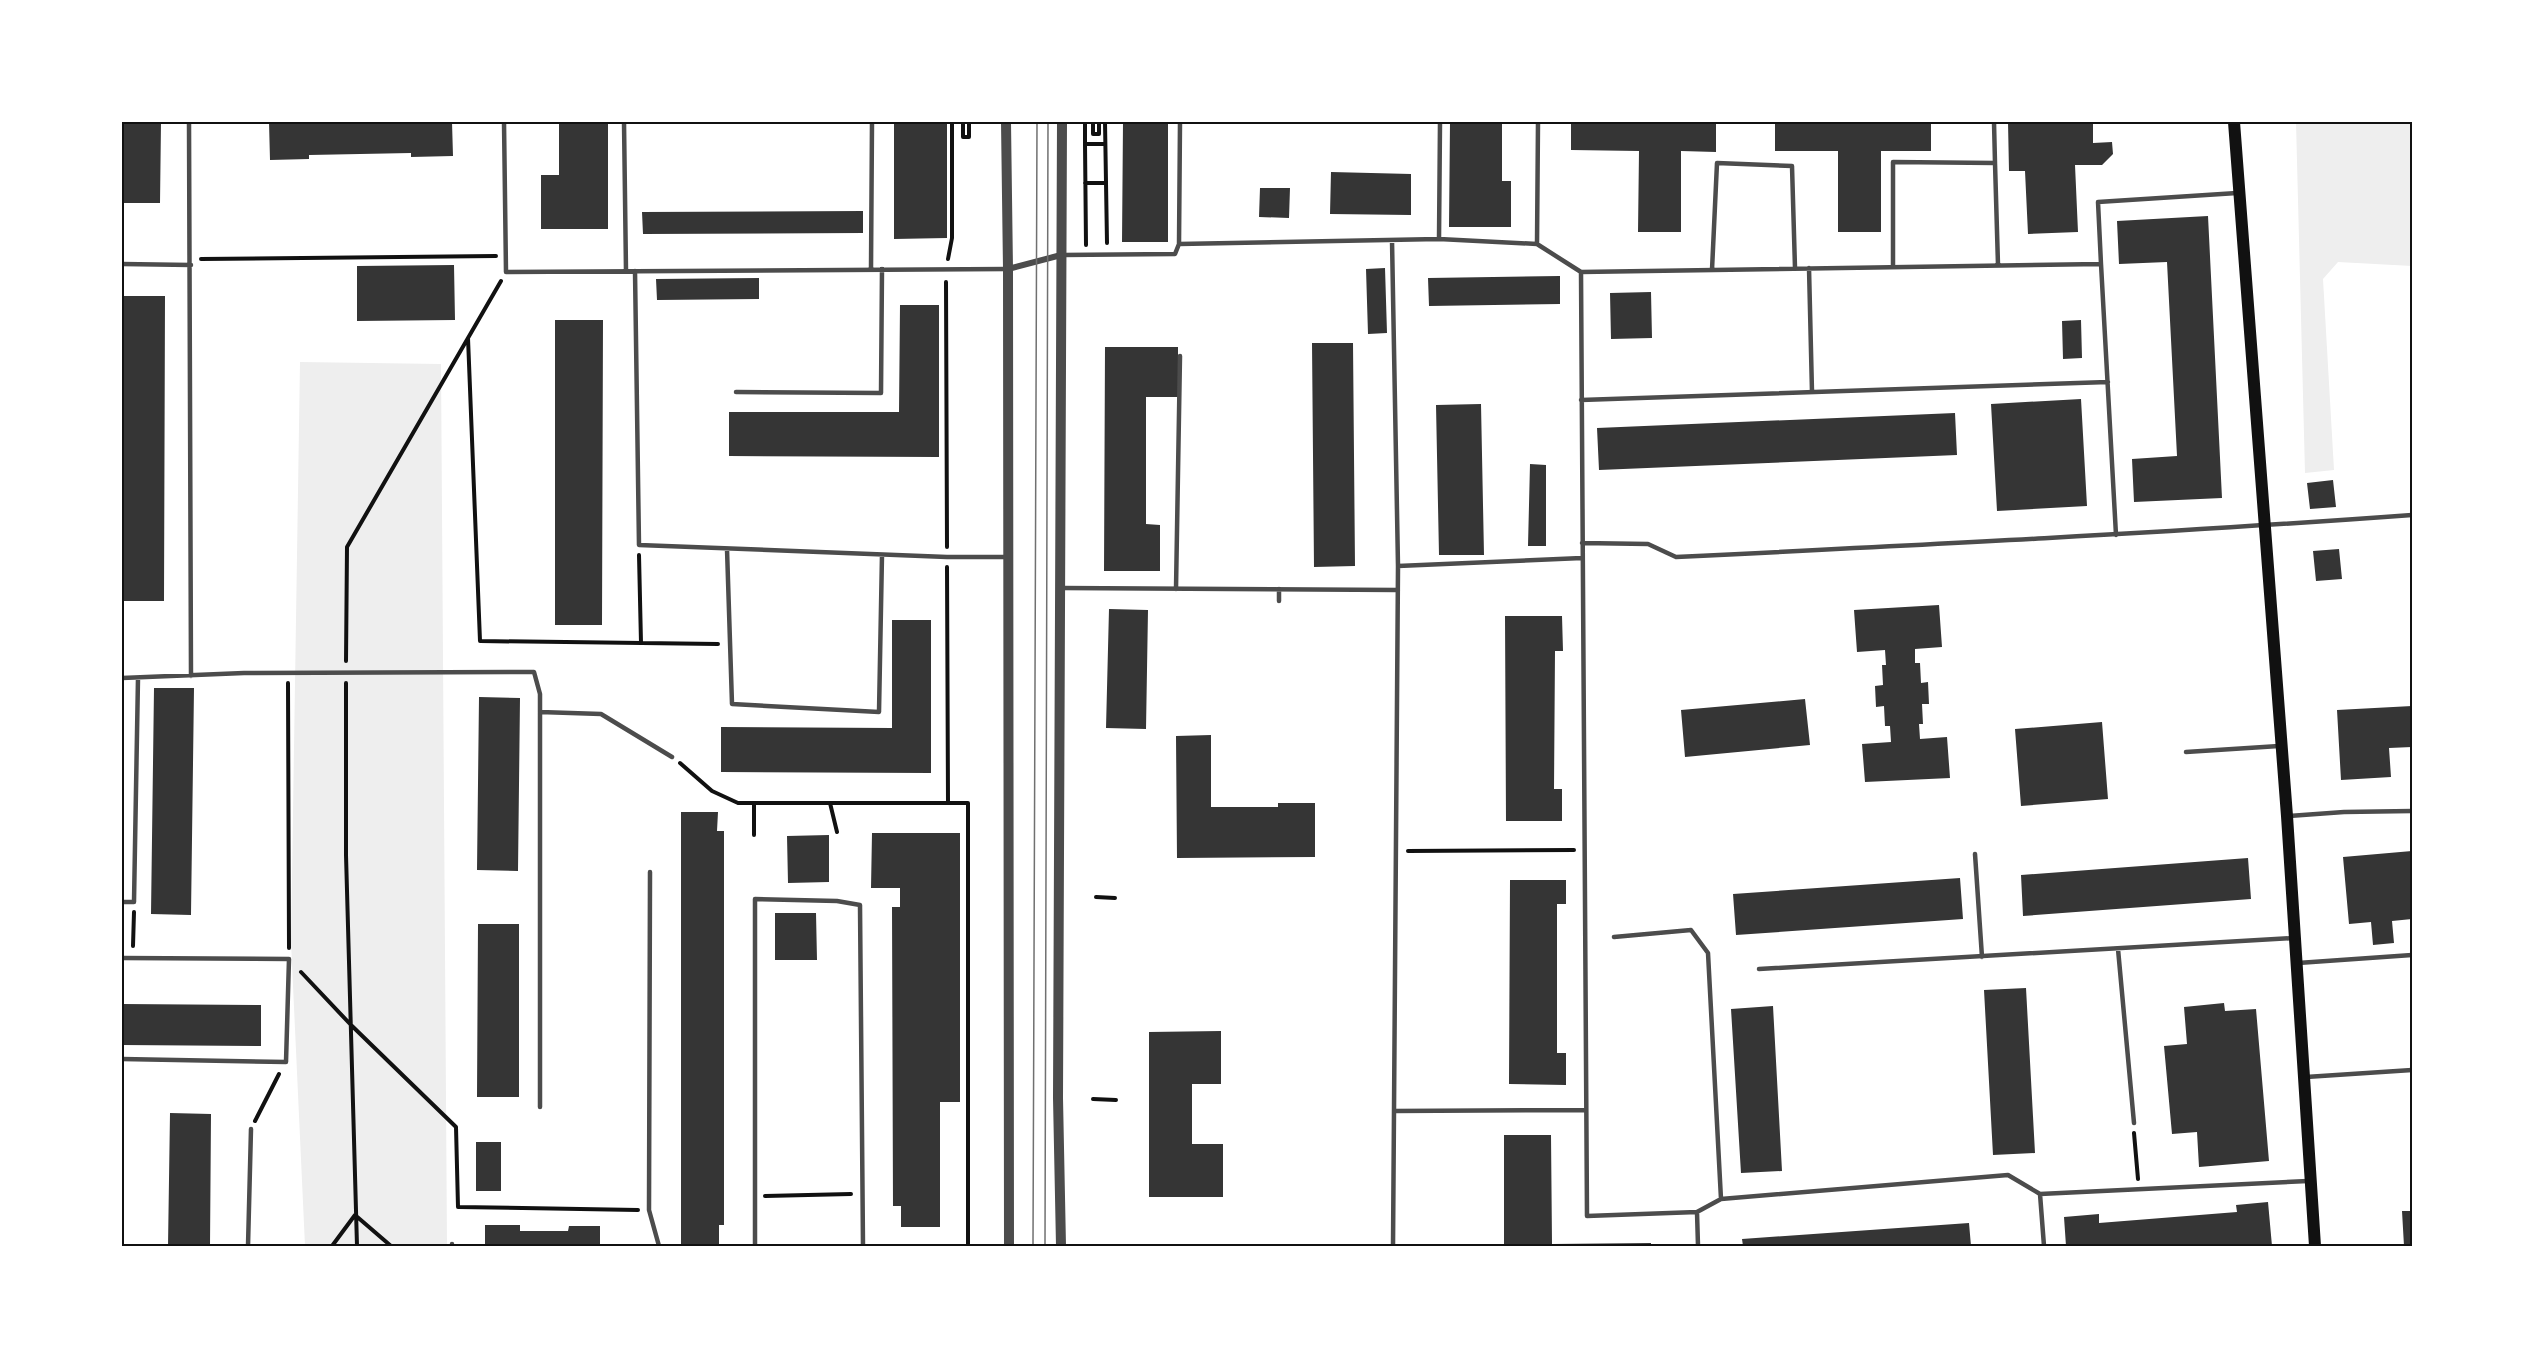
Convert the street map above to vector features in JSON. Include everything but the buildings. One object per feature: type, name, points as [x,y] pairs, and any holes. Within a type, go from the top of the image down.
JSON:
[{"type":"main road","points":[[2234,122],[2286,816],[2314,1246]]},
{"type":"street","points":[[1006,122],[1009,1246]]},
{"type":"street","points":[[1061,1246],[1058,1108],[1062,122]]},
{"type":"street","points":[[1008,269],[1061,255]]},
{"type":"lane","points":[[189,122],[191,676]]},
{"type":"lane","points":[[504,122],[506,272],[1008,269]]},
{"type":"lane","points":[[624,122],[626,271]]},
{"type":"lane","points":[[872,122],[872,269]]},
{"type":"lane","points":[[1061,255],[1174,254],[1179,244],[1180,122]]},
{"type":"lane","points":[[1440,122],[1440,239]]},
{"type":"lane","points":[[1538,122],[1538,244]]},
{"type":"lane","points":[[1994,122],[1998,266]]},
{"type":"lane","points":[[1893,267],[1893,162],[1995,163]]},
{"type":"lane","points":[[1712,270],[1718,163],[1792,166],[1795,268]]},
{"type":"lane","points":[[2116,536],[2098,202],[2238,193]]},
{"type":"lane","points":[[1179,244],[1440,239],[1538,244],[1581,272],[2101,264]]},
{"type":"lane","points":[[1392,240],[1398,566],[1393,1246]]},
{"type":"lane","points":[[122,264],[191,265]]},
{"type":"lane","points":[[1809,268],[1812,392]]},
{"type":"lane","points":[[736,392],[881,393],[882,269]]},
{"type":"lane","points":[[634,271],[639,545],[882,555],[1008,557]]},
{"type":"lane","points":[[1581,272],[1587,1216],[1697,1212],[1721,1199],[2008,1175],[2040,1194],[2311,1181]]},
{"type":"lane","points":[[1176,589],[1180,356]]},
{"type":"lane","points":[[1581,400],[2108,382]]},
{"type":"lane","points":[[1582,543],[1648,544],[1676,556],[2116,536],[2412,515]]},
{"type":"lane","points":[[727,549],[732,704],[879,712],[882,555]]},
{"type":"lane","points":[[1398,566],[1582,558]]},
{"type":"lane","points":[[1059,588],[1398,590]]},
{"type":"lane","points":[[1279,589],[1279,601]]},
{"type":"lane","points":[[122,678],[288,673],[534,672],[540,694],[540,1107]]},
{"type":"lane","points":[[122,902],[134,902],[138,678]]},
{"type":"lane","points":[[540,712],[601,714],[672,757]]},
{"type":"lane","points":[[2186,752],[2281,746]]},
{"type":"lane","points":[[2286,816],[2412,811]]},
{"type":"lane","points":[[1975,854],[1982,957]]},
{"type":"lane","points":[[650,872],[649,1210],[659,1246]]},
{"type":"lane","points":[[755,1246],[755,899],[837,901],[860,904],[863,1246]]},
{"type":"lane","points":[[1614,937],[1691,930],[1708,953],[1721,1199]]},
{"type":"lane","points":[[1759,969],[2294,938]]},
{"type":"lane","points":[[2118,949],[2133,1123]]},
{"type":"lane","points":[[2296,963],[2412,955]]},
{"type":"lane","points":[[122,958],[289,959],[286,1062],[122,1059]]},
{"type":"lane","points":[[2303,1078],[2412,1070]]},
{"type":"lane","points":[[1394,1111],[1586,1110]]},
{"type":"lane","points":[[248,1246],[251,1129]]},
{"type":"lane","points":[[2040,1194],[2044,1246]]},
{"type":"lane","points":[[1697,1212],[1698,1246]]},
{"type":"path","points":[[946,286],[946,269],[952,238],[952,122]]},
{"type":"path","points":[[963,122],[963,137],[969,137],[969,122]]},
{"type":"path","points":[[1085,122],[1086,244]]},
{"type":"path","points":[[1093,122],[1093,134],[1099,134],[1099,122]]},
{"type":"path","points":[[1105,122],[1107,244]]},
{"type":"path","points":[[1085,144],[1105,144]]},
{"type":"path","points":[[1085,183],[1106,183]]},
{"type":"path","points":[[191,259],[506,256]]},
{"type":"path","points":[[357,1246],[346,855],[347,547],[506,272]]},
{"type":"path","points":[[468,337],[480,641],[730,644]]},
{"type":"path","points":[[639,545],[641,643]]},
{"type":"path","points":[[288,673],[289,959],[351,1025],[456,1127],[458,1207],[649,1210]]},
{"type":"path","points":[[672,757],[712,791],[738,803],[968,803],[968,1246]]},
{"type":"path","points":[[754,803],[754,834]]},
{"type":"path","points":[[830,803],[837,832]]},
{"type":"path","points":[[1396,851],[1584,850]]},
{"type":"path","points":[[1096,897],[1115,898]]},
{"type":"path","points":[[133,958],[134,902]]},
{"type":"path","points":[[251,1129],[286,1062]]},
{"type":"path","points":[[1093,1099],[1116,1100]]},
{"type":"path","points":[[2133,1123],[2139,1189]]},
{"type":"path","points":[[755,1196],[863,1194]]},
{"type":"path","points":[[332,1246],[356,1215]]},
{"type":"path","points":[[356,1215],[391,1246]]},
{"type":"shaded area","points":[[2296,122],[2412,122],[2412,266],[2338,262],[2323,279],[2334,470],[2305,473]]},
{"type":"shaded area","points":[[300,362],[441,364],[447,1246],[305,1246],[291,942]]},
{"type":"tram line","points":[[1033,1246],[1037,122]]},
{"type":"tram line","points":[[1045,1246],[1048,122]]}]
